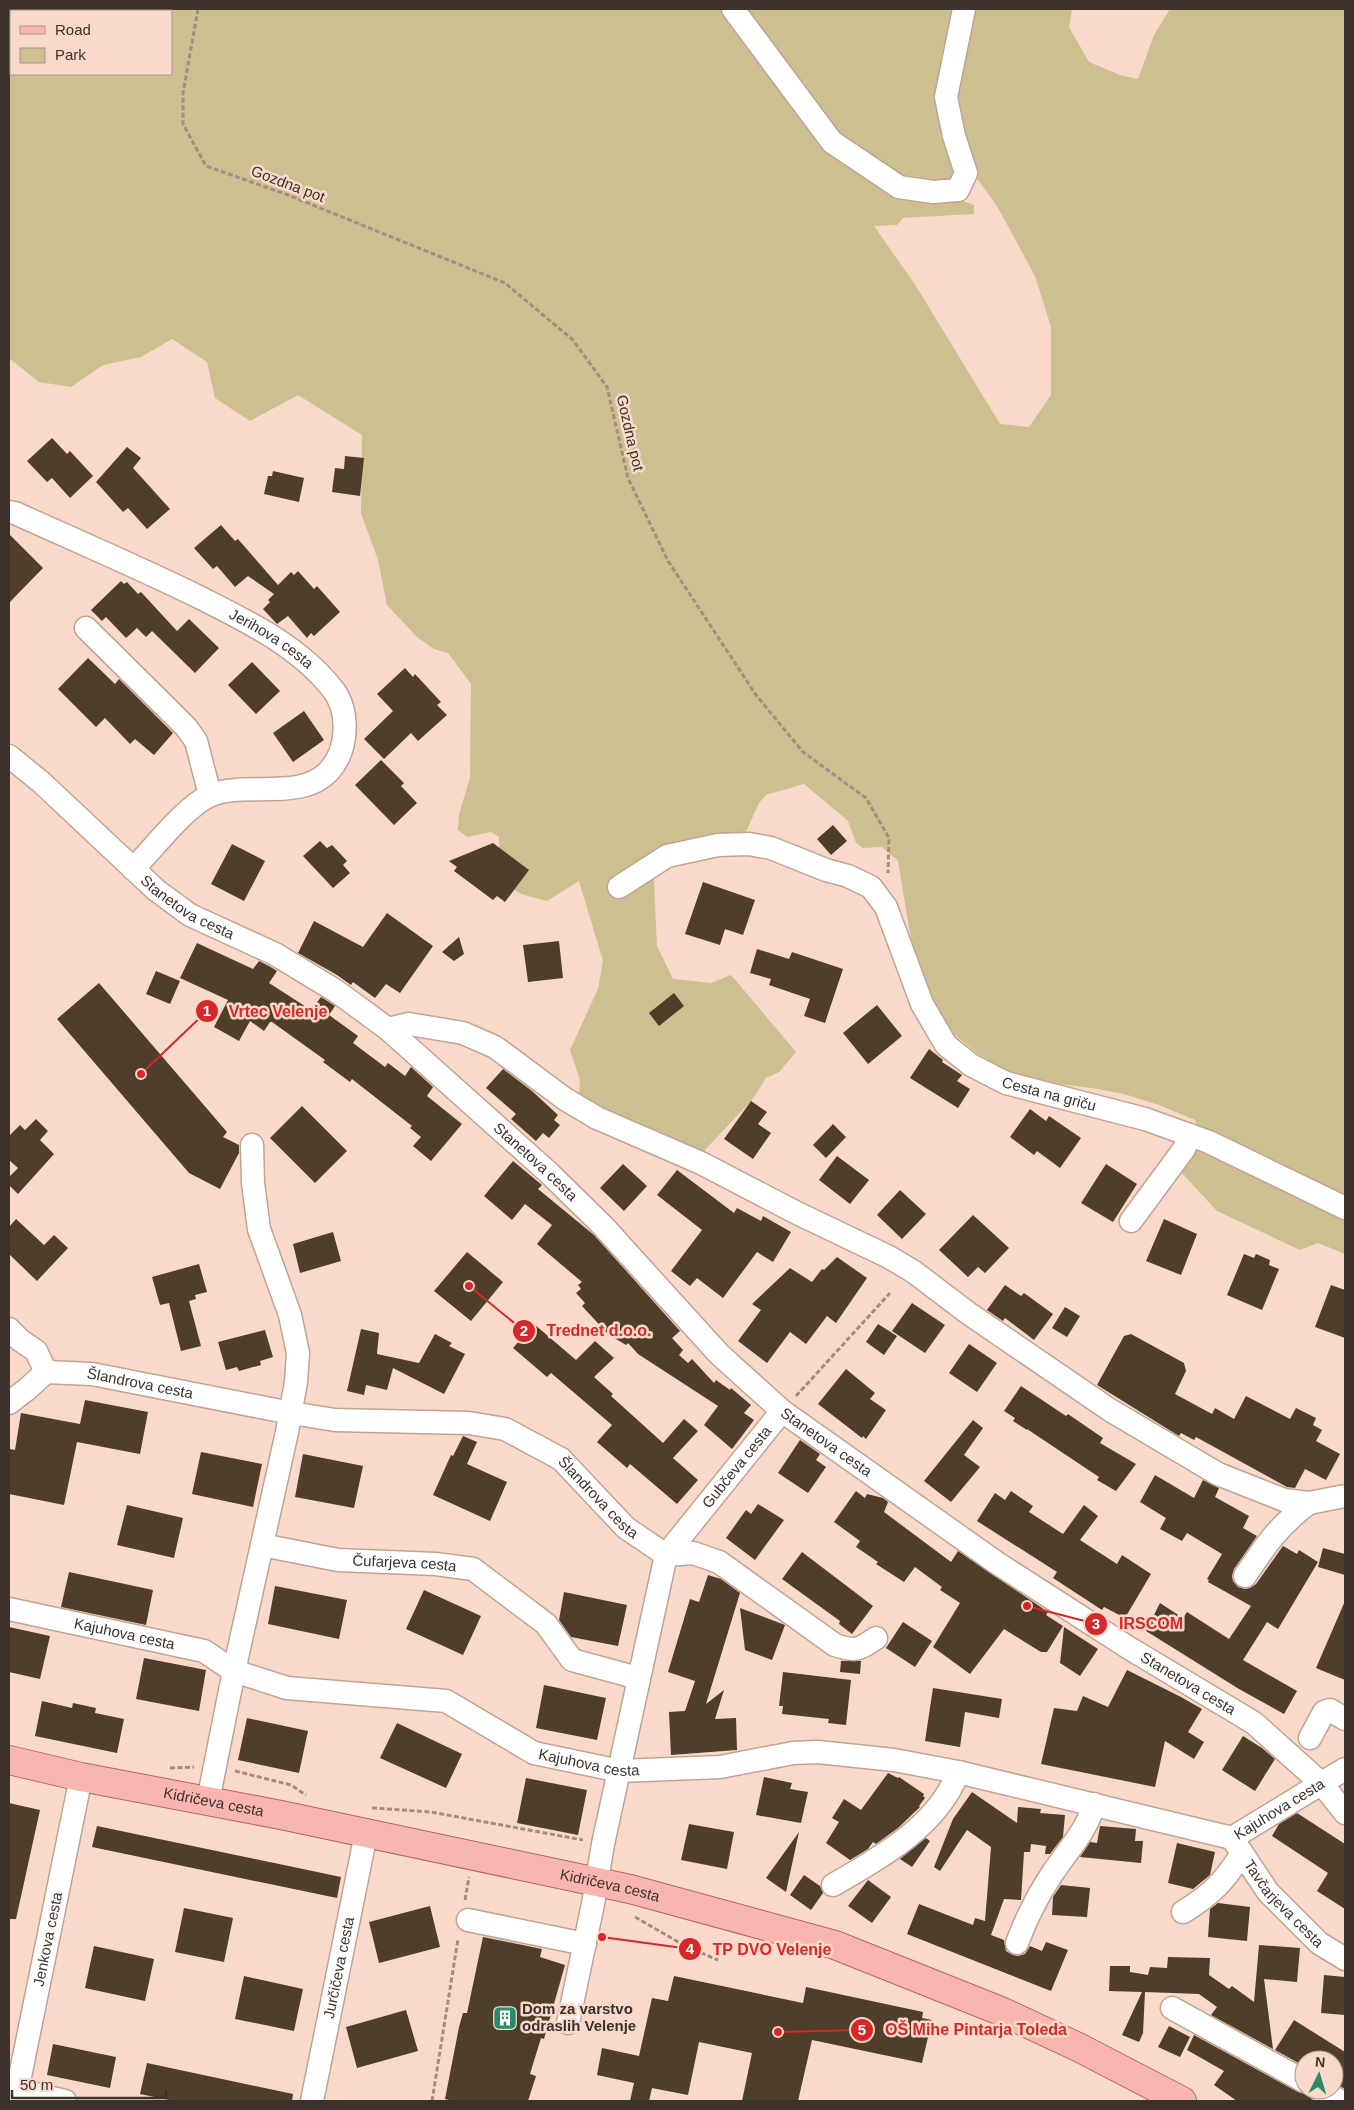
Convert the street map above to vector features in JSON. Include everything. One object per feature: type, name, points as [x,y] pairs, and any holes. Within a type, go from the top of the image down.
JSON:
[{"type":"main road","name":"Kidričeva cesta","points":[[9,1760],[81,1777],[208,1801],[366,1821],[596,1884],[630,1890],[835,1945],[1003,2012],[1080,2048],[1182,2101]]},
{"type":"street","points":[[732,9],[832,142],[899,187],[933,192],[958,190],[966,173],[954,136],[946,97],[964,9]]},
{"type":"street","name":"Jerihova cesta","points":[[11,507],[160,578],[274,637],[305,659],[333,688],[344,709],[345,729],[341,752],[329,771],[314,782],[292,787],[237,790],[210,795],[190,810],[134,869]]},
{"type":"street","points":[[86,628],[186,726],[196,741],[210,795]]},
{"type":"street","name":"Stanetova cesta","points":[[9,756],[41,782],[156,890],[190,915],[275,954],[336,991],[388,1029],[549,1173],[596,1219],[719,1354],[782,1411],[997,1562],[1129,1648],[1254,1723],[1322,1784],[1345,1813]]},
{"type":"street","name":"Cesta na griču","points":[[619,887],[667,856],[718,845],[749,844],[771,848],[826,870],[848,876],[871,887],[886,906],[922,1004],[946,1045],[971,1066],[1006,1083],[1145,1119],[1209,1142],[1345,1208]]},
{"type":"street","points":[[388,1029],[409,1024],[463,1033],[495,1046],[565,1099],[597,1118],[702,1163],[797,1213],[889,1257],[914,1272],[968,1314],[1102,1404],[1218,1474],[1284,1500],[1309,1503],[1345,1496]]},
{"type":"street","points":[[1131,1221],[1184,1150],[1190,1135]]},
{"type":"street","points":[[208,1801],[234,1671],[291,1413],[298,1353],[290,1315],[259,1229],[252,1183],[252,1145]]},
{"type":"street","points":[[9,1329],[20,1340],[36,1351],[46,1372],[9,1403]]},
{"type":"street","name":"Šlandrova cesta","points":[[46,1372],[92,1374],[335,1420],[470,1423],[505,1429],[561,1459],[626,1528],[666,1555]]},
{"type":"street","name":"Gubčeva cesta","points":[[666,1555],[782,1411]]},
{"type":"street","points":[[1244,1576],[1273,1534],[1288,1519],[1309,1503]]},
{"type":"street","name":"Čufarjeva cesta","points":[[262,1545],[338,1560],[436,1564],[473,1569],[546,1624],[572,1660],[638,1678]]},
{"type":"street","points":[[568,2022],[603,1844],[666,1555],[693,1553],[720,1562],[835,1645],[858,1650],[876,1638]]},
{"type":"street","name":"Kajuhova cesta","points":[[9,1609],[204,1651],[234,1671],[287,1688],[446,1700],[534,1753],[620,1770],[720,1767],[793,1753],[818,1752],[894,1760],[958,1772],[1094,1804],[1237,1846],[1345,1769]]},
{"type":"street","points":[[1310,1738],[1324,1712],[1330,1710],[1345,1718]]},
{"type":"street","points":[[833,1885],[886,1855],[927,1820],[954,1782],[958,1772]]},
{"type":"street","name":"Jenkova cesta","points":[[13,2093],[81,1777]]},
{"type":"street","points":[[1017,1943],[1024,1925],[1052,1874],[1090,1820],[1094,1804]]},
{"type":"street","name":"Jurčičeva cesta","points":[[312,2101],[366,1821]]},
{"type":"street","points":[[1183,1912],[1207,1897],[1230,1874],[1237,1846]]},
{"type":"street","name":"Tavčarjeva cesta","points":[[1237,1846],[1268,1892],[1319,1943],[1345,1958]]},
{"type":"street","points":[[464,1920],[584,1944]]},
{"type":"street","points":[[1172,2008],[1294,2075]]},
{"type":"street","points":[[13,2093],[65,2101]]},
{"type":"path","name":"Gozdna pot","points":[[198,9],[183,93],[183,124],[206,166],[288,195],[505,283],[574,340],[607,387],[628,478],[668,561],[756,696],[804,752],[866,798],[889,838],[886,906]]},
{"type":"path","name":"Gubčeva cesta","points":[[782,1411],[890,1292]]},
{"type":"path","points":[[162,1769],[214,1766],[291,1785],[313,1800]]},
{"type":"path","points":[[366,1821],[431,1812],[603,1844]]},
{"type":"path","points":[[432,2101],[464,1920],[469,1876]]},
{"type":"path","points":[[628,1914],[687,1946],[718,1960]]},
{"type":"green space","points":[[9,9],[722,9],[831,153],[974,205],[974,214],[903,218],[897,225],[874,226],[916,286],[1000,424],[1029,427],[1051,395],[1051,327],[1035,276],[997,206],[973,173],[950,93],[968,9],[1072,9],[1069,27],[1089,62],[1120,75],[1138,79],[1154,35],[1170,9],[1345,9],[1345,1254],[1318,1243],[1300,1250],[1217,1211],[1180,1171],[1202,1139],[1195,1120],[1159,1105],[1124,1094],[1051,1083],[1013,1074],[978,1054],[948,1029],[933,1004],[911,940],[898,861],[882,847],[863,848],[856,843],[848,821],[804,784],[766,795],[759,803],[744,836],[653,860],[657,946],[673,979],[711,983],[731,975],[796,1052],[779,1072],[766,1078],[752,1100],[704,1151],[670,1141],[579,1099],[580,1080],[570,1050],[598,989],[603,961],[579,881],[547,901],[519,893],[510,886],[502,874],[499,859],[499,837],[491,832],[467,837],[458,830],[459,814],[470,778],[471,684],[448,653],[434,649],[417,637],[387,605],[378,560],[361,513],[362,435],[298,395],[250,421],[215,398],[207,362],[172,339],[141,357],[103,365],[71,387],[39,382],[9,358]]},
{"type":"green space","points":[[730,9],[957,9],[957,167],[949,183],[912,180],[876,166],[854,154]]},
{"type":"building","points":[[52,438],[67,454],[70,451],[93,476],[70,498],[52,478],[47,482],[27,461]]},
{"type":"building","points":[[127,447],[141,458],[133,468],[170,509],[147,529],[128,508],[123,512],[96,482]]},
{"type":"building","points":[[345,456],[364,458],[360,496],[332,492],[335,468],[344,469]]},
{"type":"building","points":[[273,471],[304,478],[299,502],[264,494],[268,476],[272,476]]},
{"type":"building","points":[[221,525],[235,541],[238,539],[278,585],[291,572],[294,575],[298,571],[314,589],[317,586],[340,612],[314,636],[311,633],[307,638],[288,616],[277,624],[263,609],[270,602],[268,600],[274,594],[248,576],[235,587],[217,566],[213,569],[194,548]]},
{"type":"building","points":[[9,534],[43,568],[9,603]]},
{"type":"building","points":[[121,581],[124,584],[127,582],[138,594],[141,592],[177,631],[189,619],[219,648],[195,673],[152,631],[146,637],[137,628],[126,638],[106,617],[102,621],[91,610]]},
{"type":"building","points":[[88,658],[115,684],[119,679],[173,733],[154,755],[135,739],[130,744],[105,718],[96,727],[58,689]]},
{"type":"building","points":[[252,662],[280,691],[256,714],[228,685]]},
{"type":"building","points":[[405,668],[413,677],[415,674],[441,702],[437,705],[447,715],[418,741],[411,733],[384,759],[364,739],[393,711],[377,694]]},
{"type":"building","points":[[304,711],[324,740],[293,762],[273,733]]},
{"type":"building","points":[[381,760],[404,783],[401,786],[417,803],[394,825],[355,785]]},
{"type":"building","points":[[833,825],[847,841],[831,855],[817,839]]},
{"type":"building","points":[[320,841],[327,848],[332,845],[347,861],[343,865],[350,873],[333,888],[303,856]]},
{"type":"building","points":[[493,843],[529,870],[505,902],[497,896],[493,900],[454,871],[457,867],[449,861]]},
{"type":"building","points":[[232,844],[265,861],[244,901],[211,884]]},
{"type":"building","points":[[703,882],[755,900],[743,935],[725,929],[720,945],[685,934]]},
{"type":"building","points":[[387,913],[433,946],[400,993],[386,984],[375,998],[353,982],[351,985],[298,953],[314,921],[363,947]]},
{"type":"building","points":[[459,937],[464,954],[454,961],[442,952]]},
{"type":"building","points":[[559,941],[563,978],[528,982],[523,945]]},
{"type":"building","points":[[197,943],[253,969],[259,961],[269,966],[277,971],[269,983],[311,1010],[321,997],[335,1006],[329,1015],[358,1036],[353,1043],[385,1067],[388,1063],[405,1076],[411,1067],[433,1087],[427,1096],[462,1124],[431,1161],[413,1146],[421,1137],[410,1128],[412,1126],[352,1079],[350,1082],[323,1062],[325,1060],[272,1022],[264,1031],[250,1021],[239,1041],[214,1027],[228,1000],[180,978]]},
{"type":"building","points":[[757,949],[789,959],[792,952],[843,969],[825,1023],[804,1016],[810,999],[769,985],[771,979],[750,973]]},
{"type":"building","points":[[156,971],[180,981],[170,1004],[146,994]]},
{"type":"building","points":[[99,983],[227,1132],[223,1137],[239,1145],[239,1153],[220,1189],[189,1173],[57,1019]]},
{"type":"building","points":[[674,993],[684,1006],[659,1026],[649,1013]]},
{"type":"building","points":[[877,1005],[902,1036],[868,1064],[843,1033]]},
{"type":"building","points":[[929,1049],[943,1060],[942,1062],[962,1075],[957,1081],[970,1089],[958,1108],[910,1078]]},
{"type":"building","points":[[503,1069],[532,1091],[558,1115],[554,1120],[560,1125],[549,1138],[543,1133],[536,1141],[511,1119],[516,1114],[486,1088]]},
{"type":"building","points":[[751,1101],[767,1112],[758,1124],[771,1133],[753,1159],[724,1139]]},
{"type":"building","points":[[302,1106],[347,1151],[315,1183],[270,1138]]},
{"type":"building","points":[[1030,1109],[1046,1121],[1049,1116],[1081,1138],[1060,1168],[1037,1151],[1034,1155],[1010,1137]]},
{"type":"building","points":[[36,1119],[48,1131],[40,1140],[54,1154],[18,1194],[9,1185],[9,1177],[18,1168],[9,1160],[9,1136],[20,1125],[25,1130]]},
{"type":"building","points":[[833,1124],[846,1137],[826,1158],[813,1145]]},
{"type":"building","points":[[837,1156],[869,1180],[850,1204],[819,1180]]},
{"type":"building","points":[[513,1161],[542,1185],[538,1189],[594,1235],[680,1331],[672,1338],[683,1350],[679,1355],[688,1363],[692,1359],[714,1383],[716,1380],[730,1390],[731,1388],[751,1405],[744,1413],[754,1420],[732,1449],[704,1425],[718,1406],[638,1354],[628,1343],[626,1345],[608,1334],[582,1306],[585,1303],[576,1293],[581,1289],[578,1285],[582,1282],[537,1244],[552,1225],[525,1204],[512,1220],[484,1196]]},
{"type":"building","points":[[623,1164],[647,1186],[624,1211],[600,1188]]},
{"type":"building","points":[[1106,1164],[1137,1184],[1113,1222],[1081,1203]]},
{"type":"building","points":[[677,1170],[734,1213],[737,1208],[761,1221],[763,1216],[791,1232],[773,1262],[757,1252],[723,1298],[697,1278],[690,1286],[671,1271],[702,1230],[657,1195]]},
{"type":"building","points":[[900,1190],[926,1214],[902,1239],[877,1215]]},
{"type":"building","points":[[973,1215],[1009,1248],[985,1273],[978,1267],[968,1277],[939,1250]]},
{"type":"building","points":[[16,1219],[44,1245],[54,1235],[68,1248],[37,1281],[9,1254],[9,1227]]},
{"type":"building","points":[[1164,1219],[1197,1234],[1181,1275],[1146,1261]]},
{"type":"building","points":[[333,1232],[341,1261],[300,1273],[293,1244]]},
{"type":"building","points":[[467,1252],[503,1282],[471,1321],[434,1291]]},
{"type":"building","points":[[1244,1254],[1254,1258],[1256,1254],[1270,1260],[1269,1265],[1279,1269],[1262,1310],[1227,1295]]},
{"type":"building","points":[[837,1257],[867,1278],[836,1323],[827,1316],[806,1344],[790,1332],[767,1363],[738,1341],[761,1310],[752,1304],[790,1268],[812,1282],[822,1269],[824,1270]]},
{"type":"building","points":[[199,1264],[207,1292],[195,1295],[196,1299],[189,1301],[201,1346],[181,1351],[169,1303],[160,1305],[152,1277]]},
{"type":"building","points":[[1005,1285],[1021,1296],[1024,1293],[1053,1314],[1034,1340],[1005,1318],[1003,1321],[987,1310]]},
{"type":"building","points":[[1331,1285],[1345,1290],[1345,1338],[1315,1327]]},
{"type":"building","points":[[912,1303],[945,1325],[925,1353],[892,1331]]},
{"type":"building","points":[[1065,1307],[1080,1316],[1067,1337],[1052,1328]]},
{"type":"building","points":[[534,1324],[576,1360],[595,1341],[614,1358],[594,1377],[613,1394],[611,1396],[663,1443],[684,1419],[698,1431],[673,1458],[698,1480],[677,1504],[630,1464],[627,1468],[597,1442],[612,1425],[551,1373],[547,1377],[513,1348]]},
{"type":"building","points":[[878,1324],[897,1336],[884,1355],[866,1342]]},
{"type":"building","points":[[361,1329],[379,1333],[377,1354],[419,1363],[435,1334],[452,1343],[449,1346],[465,1354],[444,1394],[393,1368],[387,1390],[366,1385],[364,1395],[347,1391]]},
{"type":"building","points":[[265,1330],[273,1357],[260,1361],[261,1365],[239,1371],[237,1367],[226,1370],[218,1342]]},
{"type":"building","points":[[1131,1334],[1184,1363],[1186,1371],[1175,1394],[1212,1414],[1215,1408],[1234,1419],[1246,1396],[1290,1419],[1296,1408],[1316,1418],[1313,1425],[1322,1430],[1316,1441],[1340,1454],[1326,1480],[1305,1469],[1295,1488],[1287,1487],[1196,1437],[1194,1440],[1181,1433],[1179,1436],[1097,1385],[1124,1336]]},
{"type":"building","points":[[969,1344],[997,1363],[977,1392],[949,1373]]},
{"type":"building","points":[[846,1369],[875,1393],[870,1399],[886,1410],[866,1439],[863,1436],[862,1438],[818,1404]]},
{"type":"building","points":[[1021,1386],[1066,1416],[1068,1414],[1103,1438],[1100,1443],[1136,1464],[1116,1491],[1097,1480],[1099,1477],[1013,1421],[1015,1418],[1004,1411]]},
{"type":"building","points":[[85,1400],[148,1412],[140,1454],[77,1442],[64,1505],[9,1494],[10,1449],[15,1450],[21,1413],[80,1424]]},
{"type":"building","points":[[973,1420],[983,1428],[964,1455],[980,1467],[951,1502],[924,1481]]},
{"type":"building","points":[[463,1436],[477,1442],[467,1464],[507,1482],[490,1521],[433,1495],[451,1455],[453,1456]]},
{"type":"building","points":[[800,1440],[820,1454],[816,1460],[826,1467],[808,1493],[778,1473]]},
{"type":"building","points":[[201,1452],[262,1464],[253,1507],[192,1494]]},
{"type":"building","points":[[303,1454],[363,1466],[354,1508],[295,1497]]},
{"type":"building","points":[[1155,1475],[1194,1498],[1203,1480],[1219,1488],[1215,1497],[1249,1516],[1243,1528],[1257,1536],[1234,1569],[1233,1581],[1238,1587],[1245,1589],[1256,1584],[1283,1546],[1297,1554],[1299,1550],[1318,1562],[1278,1629],[1267,1622],[1243,1660],[1297,1691],[1284,1714],[1239,1689],[1146,1631],[1160,1603],[1183,1618],[1187,1612],[1229,1639],[1251,1606],[1208,1582],[1209,1580],[1207,1579],[1222,1554],[1187,1533],[1182,1541],[1160,1529],[1166,1518],[1140,1502]]},
{"type":"building","points":[[856,1491],[865,1498],[867,1494],[883,1498],[888,1502],[884,1512],[951,1562],[958,1551],[1048,1612],[1046,1615],[1063,1626],[1047,1652],[1041,1652],[1004,1629],[970,1674],[933,1647],[960,1603],[940,1590],[942,1587],[915,1567],[904,1582],[876,1564],[878,1562],[856,1547],[860,1541],[834,1522]]},
{"type":"building","points":[[1011,1491],[1033,1506],[1029,1512],[1063,1534],[1084,1505],[1098,1516],[1080,1540],[1117,1564],[1122,1555],[1151,1574],[1125,1618],[1104,1607],[1102,1610],[1053,1578],[1057,1572],[977,1521],[995,1493],[1005,1500]]},
{"type":"building","points":[[758,1504],[784,1520],[755,1560],[726,1538],[746,1510],[751,1514]]},
{"type":"building","points":[[127,1505],[183,1518],[174,1558],[117,1545]]},
{"type":"building","points":[[1323,1548],[1345,1554],[1345,1575],[1318,1567]]},
{"type":"building","points":[[802,1552],[873,1606],[852,1634],[839,1624],[840,1621],[782,1579]]},
{"type":"building","points":[[69,1572],[153,1590],[146,1625],[61,1607]]},
{"type":"building","points":[[708,1575],[721,1579],[740,1593],[706,1704],[724,1690],[715,1719],[736,1718],[737,1750],[671,1755],[669,1712],[685,1711],[695,1681],[668,1672],[690,1599],[699,1602]]},
{"type":"building","points":[[275,1586],[347,1600],[339,1639],[268,1624]]},
{"type":"building","points":[[424,1590],[481,1616],[463,1655],[406,1629]]},
{"type":"building","points":[[564,1592],[627,1605],[618,1646],[571,1637],[559,1620]]},
{"type":"building","points":[[1345,1601],[1345,1680],[1316,1668]]},
{"type":"building","points":[[740,1608],[785,1625],[772,1660],[745,1650]]},
{"type":"building","points":[[903,1622],[932,1641],[915,1667],[886,1648]]},
{"type":"building","points":[[9,1627],[50,1636],[40,1679],[9,1672]]},
{"type":"building","points":[[1064,1627],[1098,1649],[1080,1676],[1060,1663]]},
{"type":"building","points":[[144,1658],[206,1670],[199,1711],[136,1699]]},
{"type":"building","points":[[841,1661],[861,1661],[860,1674],[840,1672]]},
{"type":"building","points":[[1127,1670],[1202,1709],[1188,1732],[1204,1742],[1194,1759],[1165,1741],[1155,1787],[1041,1764],[1054,1708],[1077,1711],[1083,1696],[1108,1707]]},
{"type":"building","points":[[783,1672],[851,1680],[846,1725],[828,1723],[829,1719],[782,1714],[783,1706],[779,1706]]},
{"type":"building","points":[[544,1685],[606,1698],[597,1740],[536,1728]]},
{"type":"building","points":[[933,1688],[1002,1699],[999,1718],[965,1712],[960,1747],[925,1741]]},
{"type":"building","points":[[42,1701],[72,1708],[73,1703],[96,1708],[95,1713],[124,1719],[117,1753],[35,1736]]},
{"type":"building","points":[[247,1718],[308,1731],[299,1773],[238,1760]]},
{"type":"building","points":[[397,1723],[462,1754],[446,1788],[380,1758]]},
{"type":"building","points":[[1243,1736],[1275,1759],[1255,1791],[1222,1770]]},
{"type":"building","points":[[888,1773],[899,1777],[924,1794],[925,1798],[920,1807],[898,1828],[876,1844],[873,1842],[868,1849],[850,1860],[826,1843],[839,1822],[832,1818],[844,1799],[861,1810]]},
{"type":"building","points":[[764,1777],[792,1783],[790,1789],[808,1792],[801,1823],[756,1815]]},
{"type":"building","points":[[526,1778],[587,1790],[578,1835],[517,1823]]},
{"type":"building","points":[[972,1792],[1017,1823],[1018,1807],[1041,1809],[1040,1813],[1065,1815],[1063,1837],[1050,1854],[1045,1854],[1046,1846],[1031,1844],[1030,1852],[1024,1852],[1021,1900],[1004,1899],[991,1935],[1004,1940],[1006,1951],[1018,1956],[1025,1954],[1030,1946],[1042,1951],[1046,1942],[1068,1950],[1051,1991],[907,1934],[919,1904],[973,1925],[975,1918],[985,1921],[991,1847],[967,1830],[940,1871],[934,1867],[953,1819]]},
{"type":"building","points":[[9,1803],[40,1810],[16,1919],[9,1919]]},
{"type":"building","points":[[1297,1813],[1345,1844],[1345,1909],[1317,1891],[1328,1873],[1272,1836],[1279,1824]]},
{"type":"building","points":[[689,1824],[734,1832],[727,1869],[681,1860]]},
{"type":"building","points":[[97,1826],[341,1877],[337,1898],[92,1847]]},
{"type":"building","points":[[1100,1826],[1136,1829],[1135,1841],[1143,1841],[1141,1863],[1080,1857],[1090,1842],[1097,1843]]},
{"type":"building","points":[[799,1832],[786,1892],[766,1878]]},
{"type":"building","points":[[926,1838],[930,1841],[912,1867],[900,1859]]},
{"type":"building","points":[[1177,1843],[1215,1852],[1210,1875],[1193,1889],[1168,1883]]},
{"type":"building","points":[[804,1875],[820,1886],[823,1893],[811,1910],[790,1895]]},
{"type":"building","points":[[868,1880],[891,1897],[872,1923],[848,1906]]},
{"type":"building","points":[[1061,1885],[1090,1888],[1087,1917],[1052,1915],[1053,1897]]},
{"type":"building","points":[[1218,1903],[1250,1907],[1247,1941],[1208,1937],[1210,1909]]},
{"type":"building","points":[[430,1906],[440,1947],[379,1963],[369,1922]]},
{"type":"building","points":[[184,1908],[233,1918],[224,1962],[175,1952]]},
{"type":"building","name":"Dom za varstvo odraslih Velenje","points":[[483,1937],[542,1949],[540,1957],[565,1965],[544,2039],[541,2038],[530,2074],[536,2076],[528,2101],[449,2101],[445,2099],[459,2027],[463,2013],[467,2013]]},
{"type":"building","points":[[1259,1945],[1300,1948],[1297,1982],[1264,1979],[1273,2049],[1211,2015],[1217,2007],[1199,1994],[1145,1992],[1143,2033],[1139,2042],[1122,2035],[1142,1992],[1109,1991],[1110,1966],[1130,1966],[1130,1972],[1148,1975],[1150,1967],[1167,1968],[1168,1957],[1210,1958],[1209,1975],[1229,1989],[1232,1986],[1254,2002]]},
{"type":"building","points":[[94,1946],[154,1959],[145,2001],[85,1988]]},
{"type":"building","points":[[1324,1975],[1345,1977],[1345,2015],[1321,2013]]},
{"type":"building","points":[[244,1976],[303,1989],[294,2031],[235,2019]]},
{"type":"building","points":[[674,1976],[803,2003],[806,1987],[923,2012],[922,2018],[932,2020],[922,2063],[812,2040],[798,2101],[742,2101],[752,2053],[699,2042],[688,2095],[652,2088],[649,2101],[630,2101],[634,2083],[597,2075],[602,2048],[639,2056],[652,1998],[668,2001]]},
{"type":"building","points":[[406,2010],[418,2051],[357,2068],[346,2027]]},
{"type":"building","points":[[1294,2020],[1342,2050],[1294,2050],[1294,2060],[1275,2050]]},
{"type":"building","points":[[1169,2026],[1190,2037],[1180,2057],[1158,2047]]},
{"type":"building","points":[[1194,2035],[1294,2090],[1294,2100],[1313,2101],[1237,2101],[1214,2085],[1224,2071],[1187,2050]]},
{"type":"building","points":[[53,2044],[116,2057],[110,2088],[47,2075]]},
{"type":"building","points":[[1344,2051],[1345,2052],[1344,2088]]},
{"type":"building","points":[[147,2063],[293,2094],[292,2101],[174,2101],[140,2094]]},
{"type":"place","name":"Vrtec Velenje","points":[[141,1074]]},
{"type":"place","name":"Trednet d.o.o.","points":[[469,1286]]},
{"type":"place","name":"IRSCOM","points":[[1027,1606]]},
{"type":"place","name":"TP DVO Velenje","points":[[602,1937]]},
{"type":"place","name":"Dom za varstvo odraslih Velenje","points":[[505,2018]]},
{"type":"place","name":"OŠ Mihe Pintarja Toleda","points":[[778,2032]]}]
